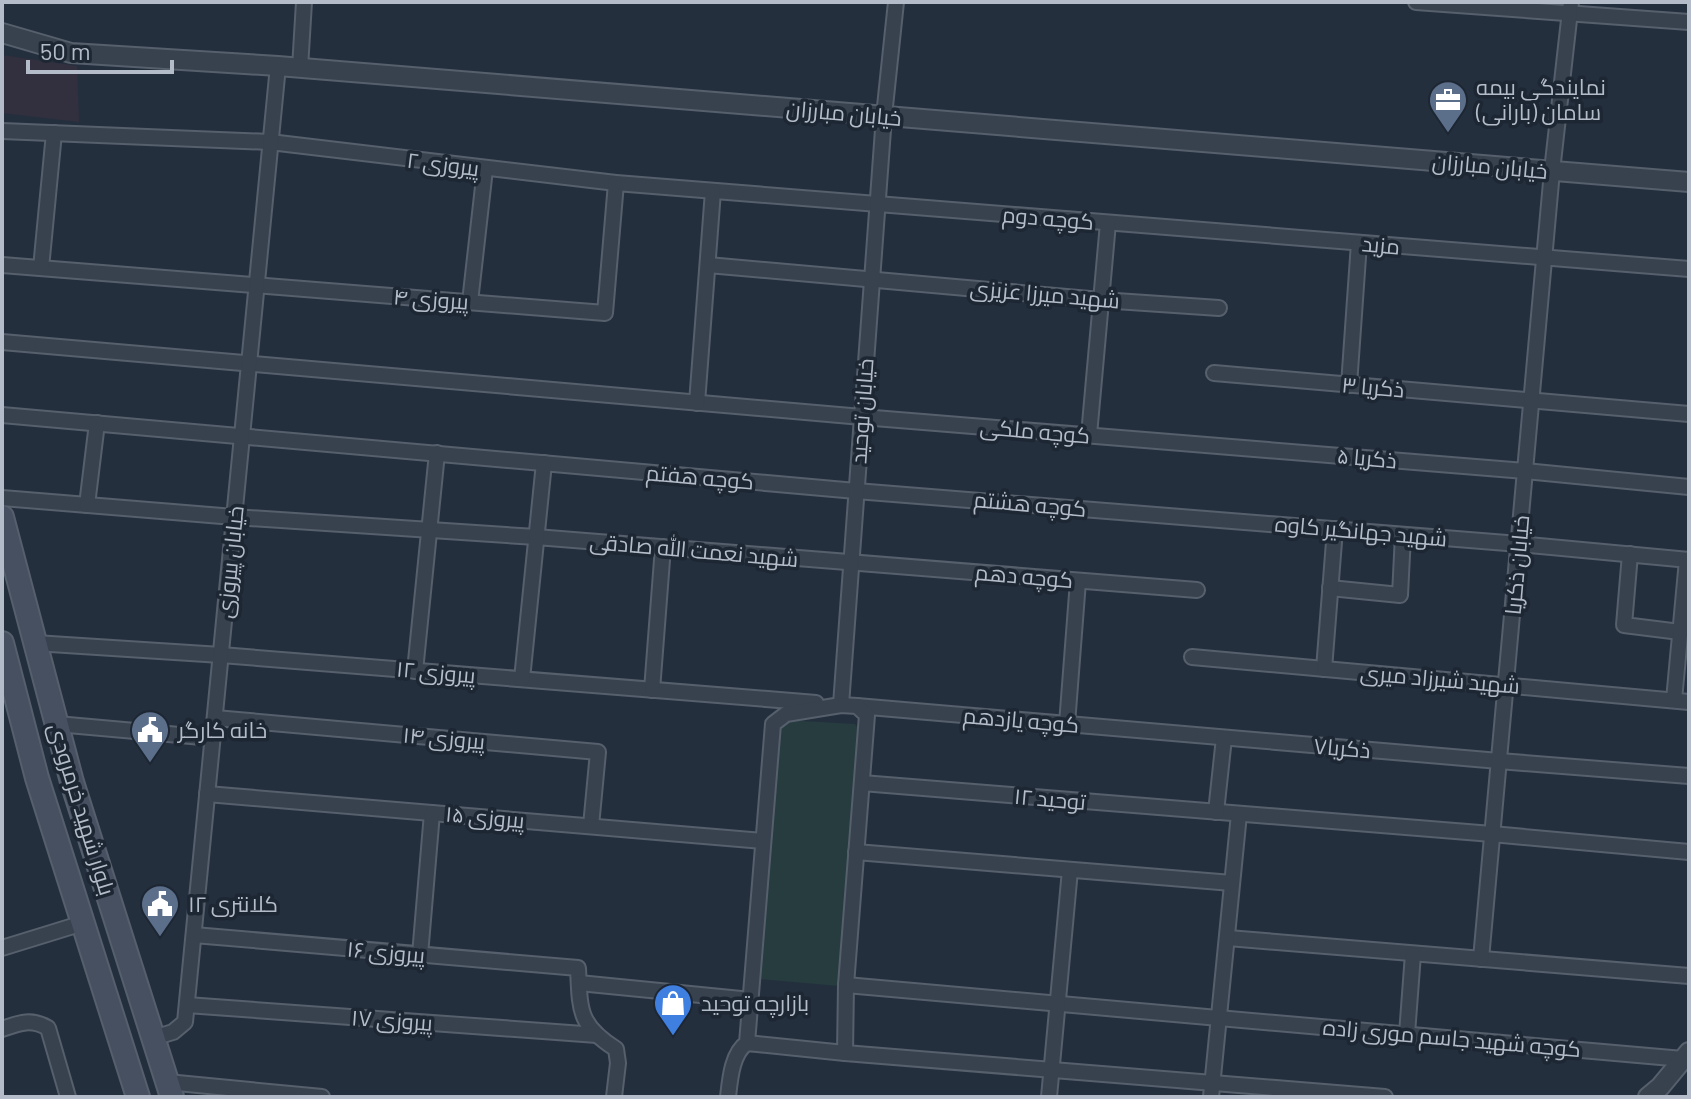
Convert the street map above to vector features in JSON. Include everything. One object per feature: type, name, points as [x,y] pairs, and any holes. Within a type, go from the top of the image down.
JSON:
[{"type":"main road","name":"بلوار شهید خرمرودی","points":[[2,517],[72,782],[169,1089]]},
{"type":"main road","name":"بلوار شهید خرمرودی","points":[[2,646],[37,778],[138,1097]]},
{"type":"street","points":[[300,68],[304,2]]},
{"type":"street","name":"خیابان توحید","points":[[841,705],[877,205],[896,2]]},
{"type":"street","points":[[1416,2],[1570,8],[1689,22]]},
{"type":"street","name":"خیابان ذکریا","points":[[1481,959],[1543,258],[1570,8]]},
{"type":"street","name":"خیابان مبارزان","points":[[2,33],[71,53],[278,66],[1689,182]]},
{"type":"street","name":"خیابان پیروزی","points":[[187,1005],[278,66]]},
{"type":"street","name":"پیروزی ۲","points":[[2,131],[270,142],[485,169],[713,191]]},
{"type":"street","points":[[41,268],[54,133]]},
{"type":"street","points":[[470,302],[485,169]]},
{"type":"street","name":"پیروزی ۴","points":[[2,265],[605,313],[616,183]]},
{"type":"street","points":[[697,403],[713,191]]},
{"type":"street","name":"کوچه دوم","points":[[713,191],[1220,232]]},
{"type":"street","points":[[1089,435],[1108,223]]},
{"type":"street","name":"مزید","points":[[1220,232],[1689,269]]},
{"type":"street","points":[[1349,385],[1359,243]]},
{"type":"street","name":"شهید میرزا عزیزی","points":[[708,265],[1219,308]]},
{"type":"street","name":"کوچه ملکی","points":[[2,342],[1208,445]]},
{"type":"street","name":"ذکریا ۳","points":[[1214,373],[1689,414]]},
{"type":"street","name":"کوچه هفتم","points":[[2,415],[856,491]]},
{"type":"street","points":[[87,505],[97,423]]},
{"type":"street","name":"ذکریا ۵","points":[[1208,445],[1689,487]]},
{"type":"street","points":[[415,671],[437,453]]},
{"type":"street","points":[[522,679],[544,463]]},
{"type":"street","name":"کوچه هشتم","points":[[856,491],[1203,518]]},
{"type":"street","name":"شهید نعمت الله صادقی","points":[[2,498],[851,562]]},
{"type":"street","name":"شهید جهانگیر کاوه","points":[[1203,518],[1688,560]]},
{"type":"street","points":[[1324,669],[1335,529]]},
{"type":"street","points":[[1330,588],[1400,595],[1403,535]]},
{"type":"street","points":[[652,690],[663,547]]},
{"type":"street","points":[[1630,554],[1624,625],[1680,632]]},
{"type":"street","points":[[1682,701],[1680,632],[1688,560]]},
{"type":"street","name":"کوچه دهم","points":[[851,562],[1197,590]]},
{"type":"street","points":[[1067,724],[1078,581]]},
{"type":"street","name":"پیروزی ۱۲","points":[[35,643],[841,705]]},
{"type":"street","name":"شهید شیرزاد میری","points":[[1192,657],[1682,701]]},
{"type":"street","points":[[747,1043],[773,724],[786,714],[841,705],[857,706],[867,715],[846,985],[845,1053]]},
{"type":"street","name":"کوچه یازدهم","points":[[857,706],[1185,734]]},
{"type":"street","name":"پیروزی ۱۴","points":[[215,718],[598,752],[591,826]]},
{"type":"street","points":[[57,724],[213,738]]},
{"type":"street","name":"ذکریا۷","points":[[1185,734],[1689,776]]},
{"type":"street","points":[[1216,812],[1224,738]]},
{"type":"street","name":"توحید ۱۲","points":[[862,783],[1689,852]]},
{"type":"street","name":"پیروزی ۱۵","points":[[207,794],[763,841]]},
{"type":"street","points":[[420,955],[432,813]]},
{"type":"street","points":[[1212,1089],[1239,814]]},
{"type":"street","points":[[856,852],[1232,883]]},
{"type":"street","points":[[1049,1097],[1070,870]]},
{"type":"street","points":[[2,948],[83,923]]},
{"type":"street","name":"پیروزی ۱۶","points":[[194,935],[420,955],[751,1000]]},
{"type":"street","points":[[1228,938],[1689,976]]},
{"type":"street","points":[[1407,1034],[1413,954]]},
{"type":"street","points":[[578,976],[582,1017],[597,1035],[616,1049],[618,1063],[614,1097]]},
{"type":"street","name":"کوچه شهید جاسم موری زاده","points":[[846,985],[1686,1055]]},
{"type":"street","points":[[153,1038],[173,1032],[185,1022],[187,1005]]},
{"type":"street","name":"پیروزی ۱۷","points":[[187,1005],[597,1035]]},
{"type":"street","points":[[2,1029],[25,1021],[38,1022],[48,1028],[68,1097]]},
{"type":"street","points":[[728,1097],[740,1048],[747,1043],[1052,1070],[1212,1089],[1385,1097]]},
{"type":"street","points":[[1648,1097],[1686,1055]]},
{"type":"street","points":[[169,1089],[322,1097]]},
{"type":"shaded area","points":[[2,55],[77,66],[79,122],[2,113]]},
{"type":"green space","points":[[785,720],[855,724],[860,731],[839,986],[758,979],[777,725]]},
{"type":"place","name":"نمایندگی بیمه سامان (بارانی)","points":[[1448,134]]},
{"type":"place","name":"خانه کارگر","points":[[150,764]]},
{"type":"place","name":"کلانتری ۱۲","points":[[160,938]]},
{"type":"place","name":"بازارچه توحید","points":[[673,1037]]}]
